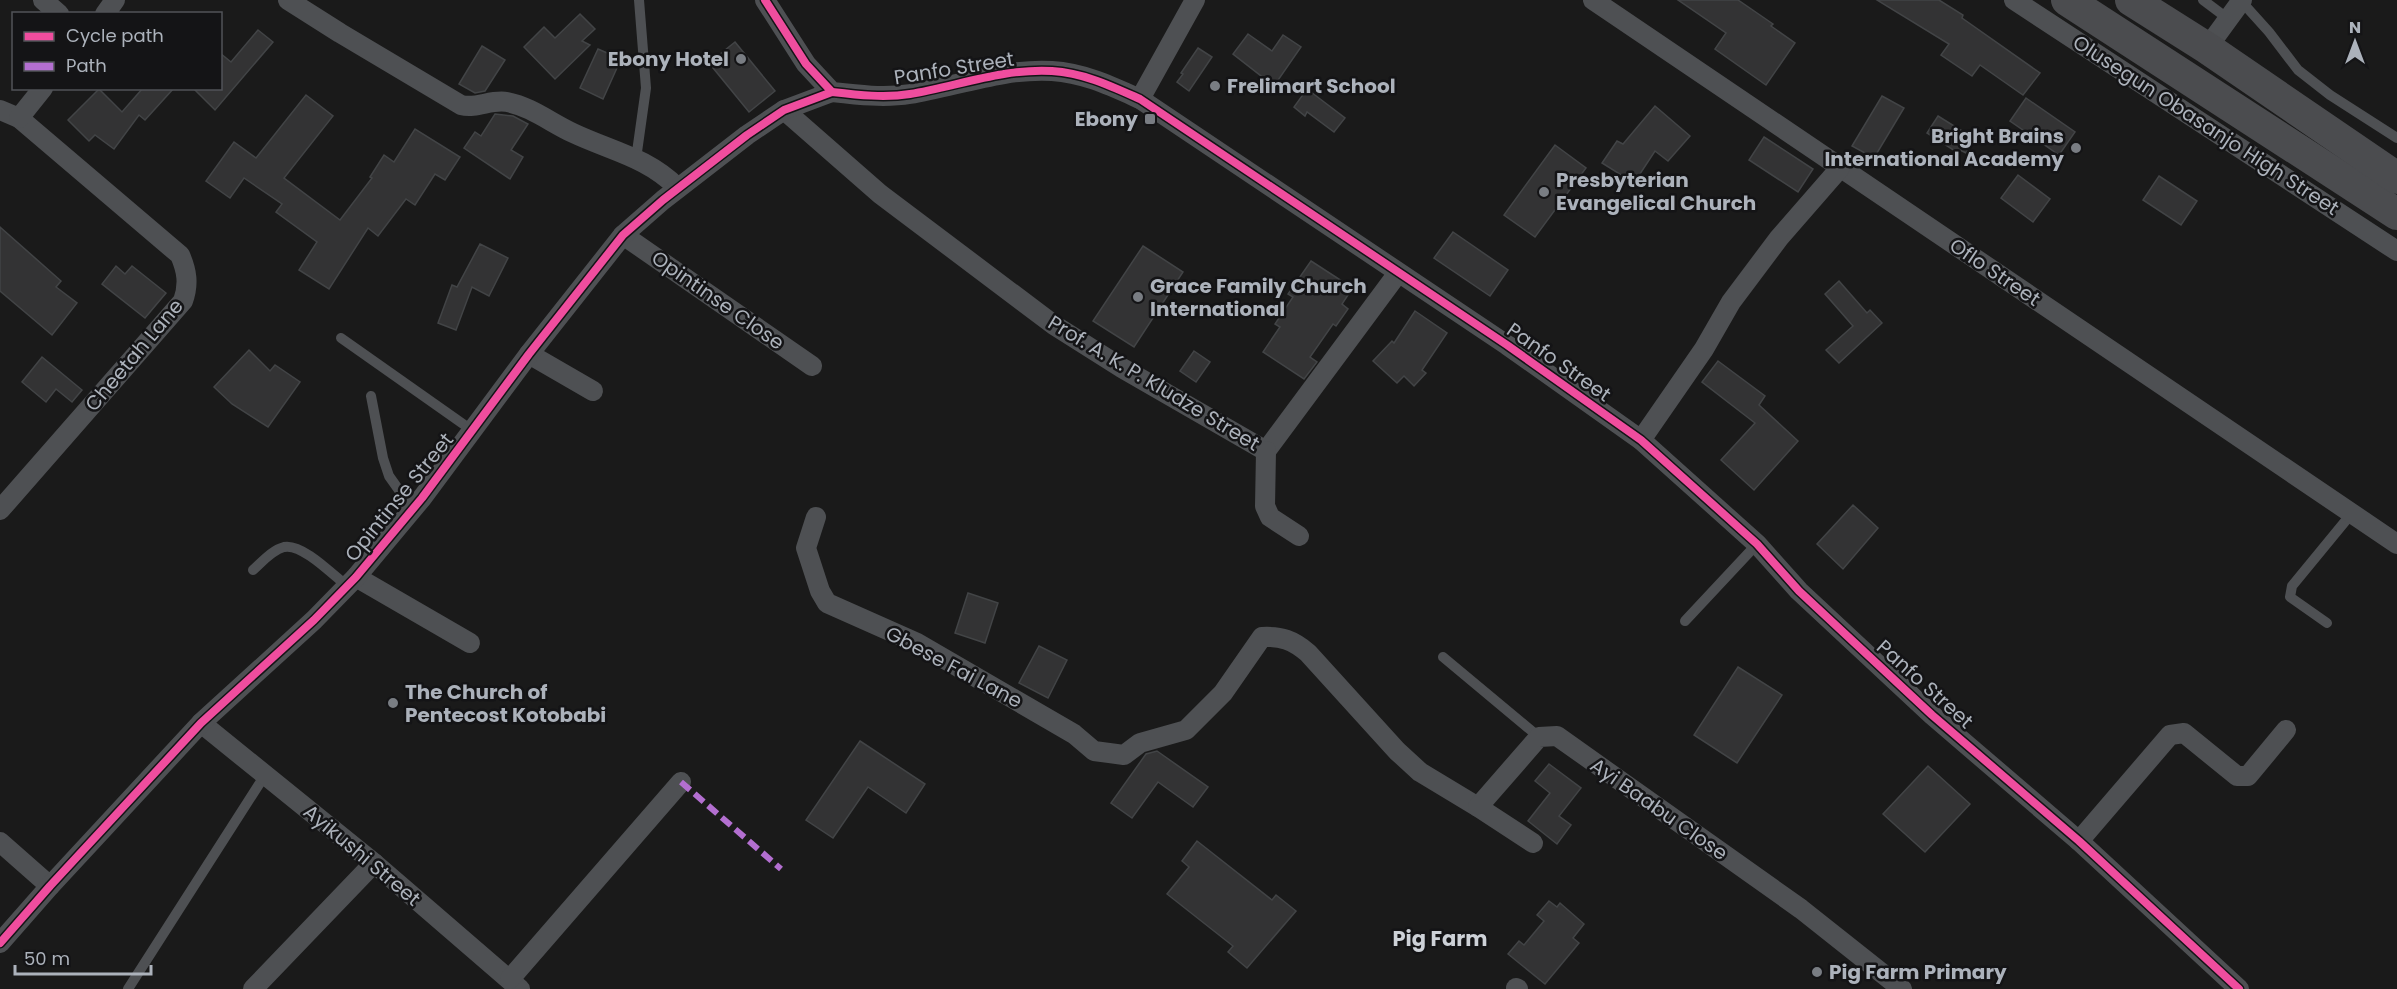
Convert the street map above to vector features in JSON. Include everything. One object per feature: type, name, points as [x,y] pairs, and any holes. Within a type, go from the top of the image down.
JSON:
[{"type":"main road","name":"Olusegun Obasanjo High Street","points":[[2067,0],[2397,214]]},
{"type":"main road","points":[[2131,0],[2207,48],[2397,178]]},
{"type":"street","points":[[43,0],[57,12]]},
{"type":"street","points":[[288,0],[461,105],[472,106],[498,101],[514,104],[546,117],[571,133],[636,159],[661,172],[678,188]]},
{"type":"street","points":[[765,0],[806,64],[832,92]]},
{"type":"street","points":[[1140,99],[1195,0]]},
{"type":"street","name":"Oflo Street","points":[[1593,0],[2397,544]]},
{"type":"street","name":"Olusegun Obasanjo High Street","points":[[2014,0],[2397,251]]},
{"type":"street","points":[[2207,48],[2241,1]]},
{"type":"street","name":"Panfo Street","points":[[832,92],[871,96],[908,94],[981,79],[1051,71],[1088,77],[1140,99],[1507,345],[1641,440],[1757,544],[1799,591],[1932,715],[2079,841],[2239,989]]},
{"type":"street","points":[[7,113],[41,90]]},
{"type":"street","name":"Opintinse Street","points":[[0,943],[201,723],[314,620],[351,582],[413,510],[529,354],[623,235],[678,188],[784,110],[832,92]]},
{"type":"street","name":"Prof. A. K. P. Kludze Street","points":[[784,110],[880,194],[1054,324],[1122,368],[1266,451],[1398,273]]},
{"type":"street","name":"Cheetah Lane","points":[[0,510],[183,301],[187,290],[187,278],[180,255],[7,113]]},
{"type":"street","points":[[1641,440],[1704,350],[1731,302],[1779,238],[1840,168]]},
{"type":"street","name":"Opintinse Close","points":[[623,235],[812,366]]},
{"type":"street","points":[[529,354],[593,391]]},
{"type":"street","points":[[1266,451],[1265,506],[1270,517],[1299,536]]},
{"type":"street","name":"Gbese Fai Lane","points":[[816,517],[806,548],[820,591],[827,603],[917,643],[1074,734],[1094,750],[1124,755],[1140,743],[1186,730],[1223,693],[1262,637],[1277,636],[1295,642],[1308,653],[1397,751],[1420,772],[1478,807]]},
{"type":"street","points":[[351,582],[470,643]]},
{"type":"street","name":"Ayikushi Street","points":[[201,723],[375,863],[515,984]]},
{"type":"street","points":[[2079,841],[2170,735],[2184,733],[2237,776],[2248,776],[2286,730]]},
{"type":"street","name":"Ayi Baabu Close","points":[[1539,737],[1557,736],[1801,909],[1902,989]]},
{"type":"street","points":[[1533,843],[1478,807],[1539,737]]},
{"type":"street","points":[[515,984],[681,782]]},
{"type":"street","points":[[0,843],[50,886]]},
{"type":"street","points":[[253,989],[375,863]]},
{"type":"lane","points":[[636,159],[646,88],[639,0]]},
{"type":"lane","points":[[2203,0],[2227,18]]},
{"type":"lane","points":[[2241,1],[2298,69],[2330,95],[2397,138]]},
{"type":"lane","points":[[341,338],[473,431]]},
{"type":"lane","points":[[370,396],[389,476],[413,510]]},
{"type":"lane","points":[[2327,623],[2290,597],[2290,593],[2292,586],[2352,513]]},
{"type":"lane","points":[[1685,621],[1757,544]]},
{"type":"lane","points":[[253,570],[274,551],[285,546],[298,548],[351,582]]},
{"type":"lane","points":[[1443,657],[1539,737]]},
{"type":"lane","points":[[128,989],[265,775]]},
{"type":"building","points":[[1678,0],[1738,0],[1773,24],[1771,26],[1795,43],[1766,85],[1715,49],[1726,33]]},
{"type":"building","points":[[1877,0],[1939,0],[1963,15],[1962,18],[2040,73],[2023,95],[1980,65],[1972,76],[1941,55],[1949,44]]},
{"type":"building","points":[[580,14],[595,29],[582,41],[590,45],[555,79],[524,47],[544,27],[555,38]]},
{"type":"building","points":[[258,30],[273,42],[215,110],[195,90],[222,90],[222,55],[231,62]]},
{"type":"building","points":[[1248,34],[1272,51],[1283,35],[1301,47],[1274,86],[1233,54]]},
{"type":"building","points":[[735,42],[775,91],[749,112],[709,63]]},
{"type":"building","points":[[482,46],[505,60],[485,91],[475,93],[459,84]]},
{"type":"building","points":[[1198,48],[1212,57],[1189,91],[1177,82]]},
{"type":"building","points":[[598,49],[621,59],[603,99],[580,88]]},
{"type":"building","points":[[1307,89],[1345,118],[1334,132],[1307,112],[1305,116],[1294,107]]},
{"type":"building","points":[[98,90],[122,112],[141,90],[172,90],[145,120],[139,115],[114,149],[95,135],[89,141],[68,120]]},
{"type":"building","points":[[306,95],[333,116],[284,178],[340,220],[372,178],[370,177],[384,155],[394,162],[415,129],[460,157],[445,180],[435,174],[415,205],[406,199],[378,236],[368,228],[329,289],[299,270],[317,242],[276,212],[282,204],[244,178],[230,198],[206,181],[234,142],[256,158]]},
{"type":"building","points":[[1882,96],[1904,108],[1874,158],[1852,146]]},
{"type":"building","points":[[2026,98],[2075,132],[2059,155],[2010,121]]},
{"type":"building","points":[[1655,106],[1690,136],[1668,161],[1655,151],[1634,183],[1602,163],[1617,141],[1623,144]]},
{"type":"building","points":[[495,114],[513,116],[528,124],[511,150],[523,157],[510,179],[464,148],[475,132],[481,136]]},
{"type":"building","points":[[1938,116],[1975,139],[1966,153],[1960,150],[1958,153],[1927,133]]},
{"type":"building","points":[[1764,137],[1813,169],[1798,192],[1749,160]]},
{"type":"building","points":[[1555,145],[1586,168],[1535,237],[1504,215]]},
{"type":"building","points":[[2018,175],[2050,199],[2033,222],[2001,198]]},
{"type":"building","points":[[2159,176],[2197,201],[2181,225],[2143,200]]},
{"type":"building","points":[[0,227],[61,281],[56,287],[77,303],[52,335],[0,291]]},
{"type":"building","points":[[1453,232],[1508,270],[1490,296],[1434,258]]},
{"type":"building","points":[[480,244],[508,258],[489,296],[472,287],[456,330],[438,323],[452,285],[457,287]]},
{"type":"building","points":[[1143,246],[1183,272],[1134,347],[1093,321]]},
{"type":"building","points":[[1311,261],[1345,283],[1340,290],[1348,295],[1342,304],[1348,309],[1336,326],[1333,324],[1310,357],[1317,362],[1304,379],[1263,352],[1280,327],[1275,324],[1293,297],[1288,294]]},
{"type":"building","points":[[116,266],[125,274],[132,266],[166,293],[145,318],[102,284]]},
{"type":"building","points":[[1839,281],[1867,313],[1870,310],[1882,323],[1839,363],[1826,350],[1853,326],[1825,294]]},
{"type":"building","points":[[1415,311],[1447,333],[1422,370],[1426,373],[1414,386],[1404,376],[1397,383],[1373,361],[1392,341],[1394,343]]},
{"type":"building","points":[[249,350],[270,371],[275,365],[300,382],[268,427],[232,404],[214,387]]},
{"type":"building","points":[[1194,351],[1210,362],[1196,382],[1180,371]]},
{"type":"building","points":[[42,357],[82,390],[72,402],[56,389],[46,402],[22,382]]},
{"type":"building","points":[[1718,361],[1765,396],[1759,405],[1798,441],[1754,490],[1721,460],[1755,423],[1702,382]]},
{"type":"building","points":[[1853,505],[1878,528],[1843,569],[1817,544]]},
{"type":"building","points":[[968,593],[998,603],[985,643],[955,633]]},
{"type":"building","points":[[1039,646],[1067,660],[1048,698],[1019,683]]},
{"type":"building","points":[[1738,667],[1782,695],[1737,763],[1694,735]]},
{"type":"building","points":[[860,741],[925,784],[906,813],[868,787],[833,838],[806,820]]},
{"type":"building","points":[[1157,751],[1208,787],[1193,807],[1158,782],[1132,818],[1111,803],[1146,754]]},
{"type":"building","points":[[1549,764],[1581,788],[1559,816],[1571,825],[1557,844],[1528,821],[1550,793],[1535,781]]},
{"type":"building","points":[[1928,766],[1970,804],[1925,852],[1883,814]]},
{"type":"building","points":[[1197,841],[1272,900],[1276,895],[1296,911],[1247,968],[1228,952],[1233,946],[1167,894],[1189,867],[1182,861]]},
{"type":"building","points":[[1549,901],[1557,907],[1560,903],[1584,924],[1573,938],[1579,943],[1545,984],[1508,954],[1519,941],[1524,945],[1544,921],[1537,915]]},
{"type":"marked path","points":[[681,782],[781,869]]},
{"type":"cycle path","points":[[765,0],[806,64],[832,92],[891,96],[928,91],[1017,72],[1052,71],[1086,77],[1140,99],[1507,345],[1641,440],[1757,544],[1799,591],[1932,715],[2079,841],[2239,989]]},
{"type":"cycle path","points":[[0,943],[201,723],[314,620],[356,577],[422,498],[529,354],[623,235],[663,200],[747,135],[784,110],[832,92]]},
{"type":"place","name":"Ebony Hotel","points":[[741,59]]},
{"type":"place","name":"Frelimart School","points":[[1215,86]]},
{"type":"place","name":"Ebony","points":[[1150,119]]},
{"type":"place","name":"Bright Brains International Academy","points":[[2076,148]]},
{"type":"place","name":"Presbyterian Evangelical Church","points":[[1544,192]]},
{"type":"place","name":"Grace Family Church International","points":[[1138,297]]},
{"type":"place","name":"The Church of Pentecost Kotobabi","points":[[393,703]]},
{"type":"place","name":"Pig Farm Primary","points":[[1817,972]]},
{"type":"district","name":"Pig Farm","points":[[1440,939]]}]
